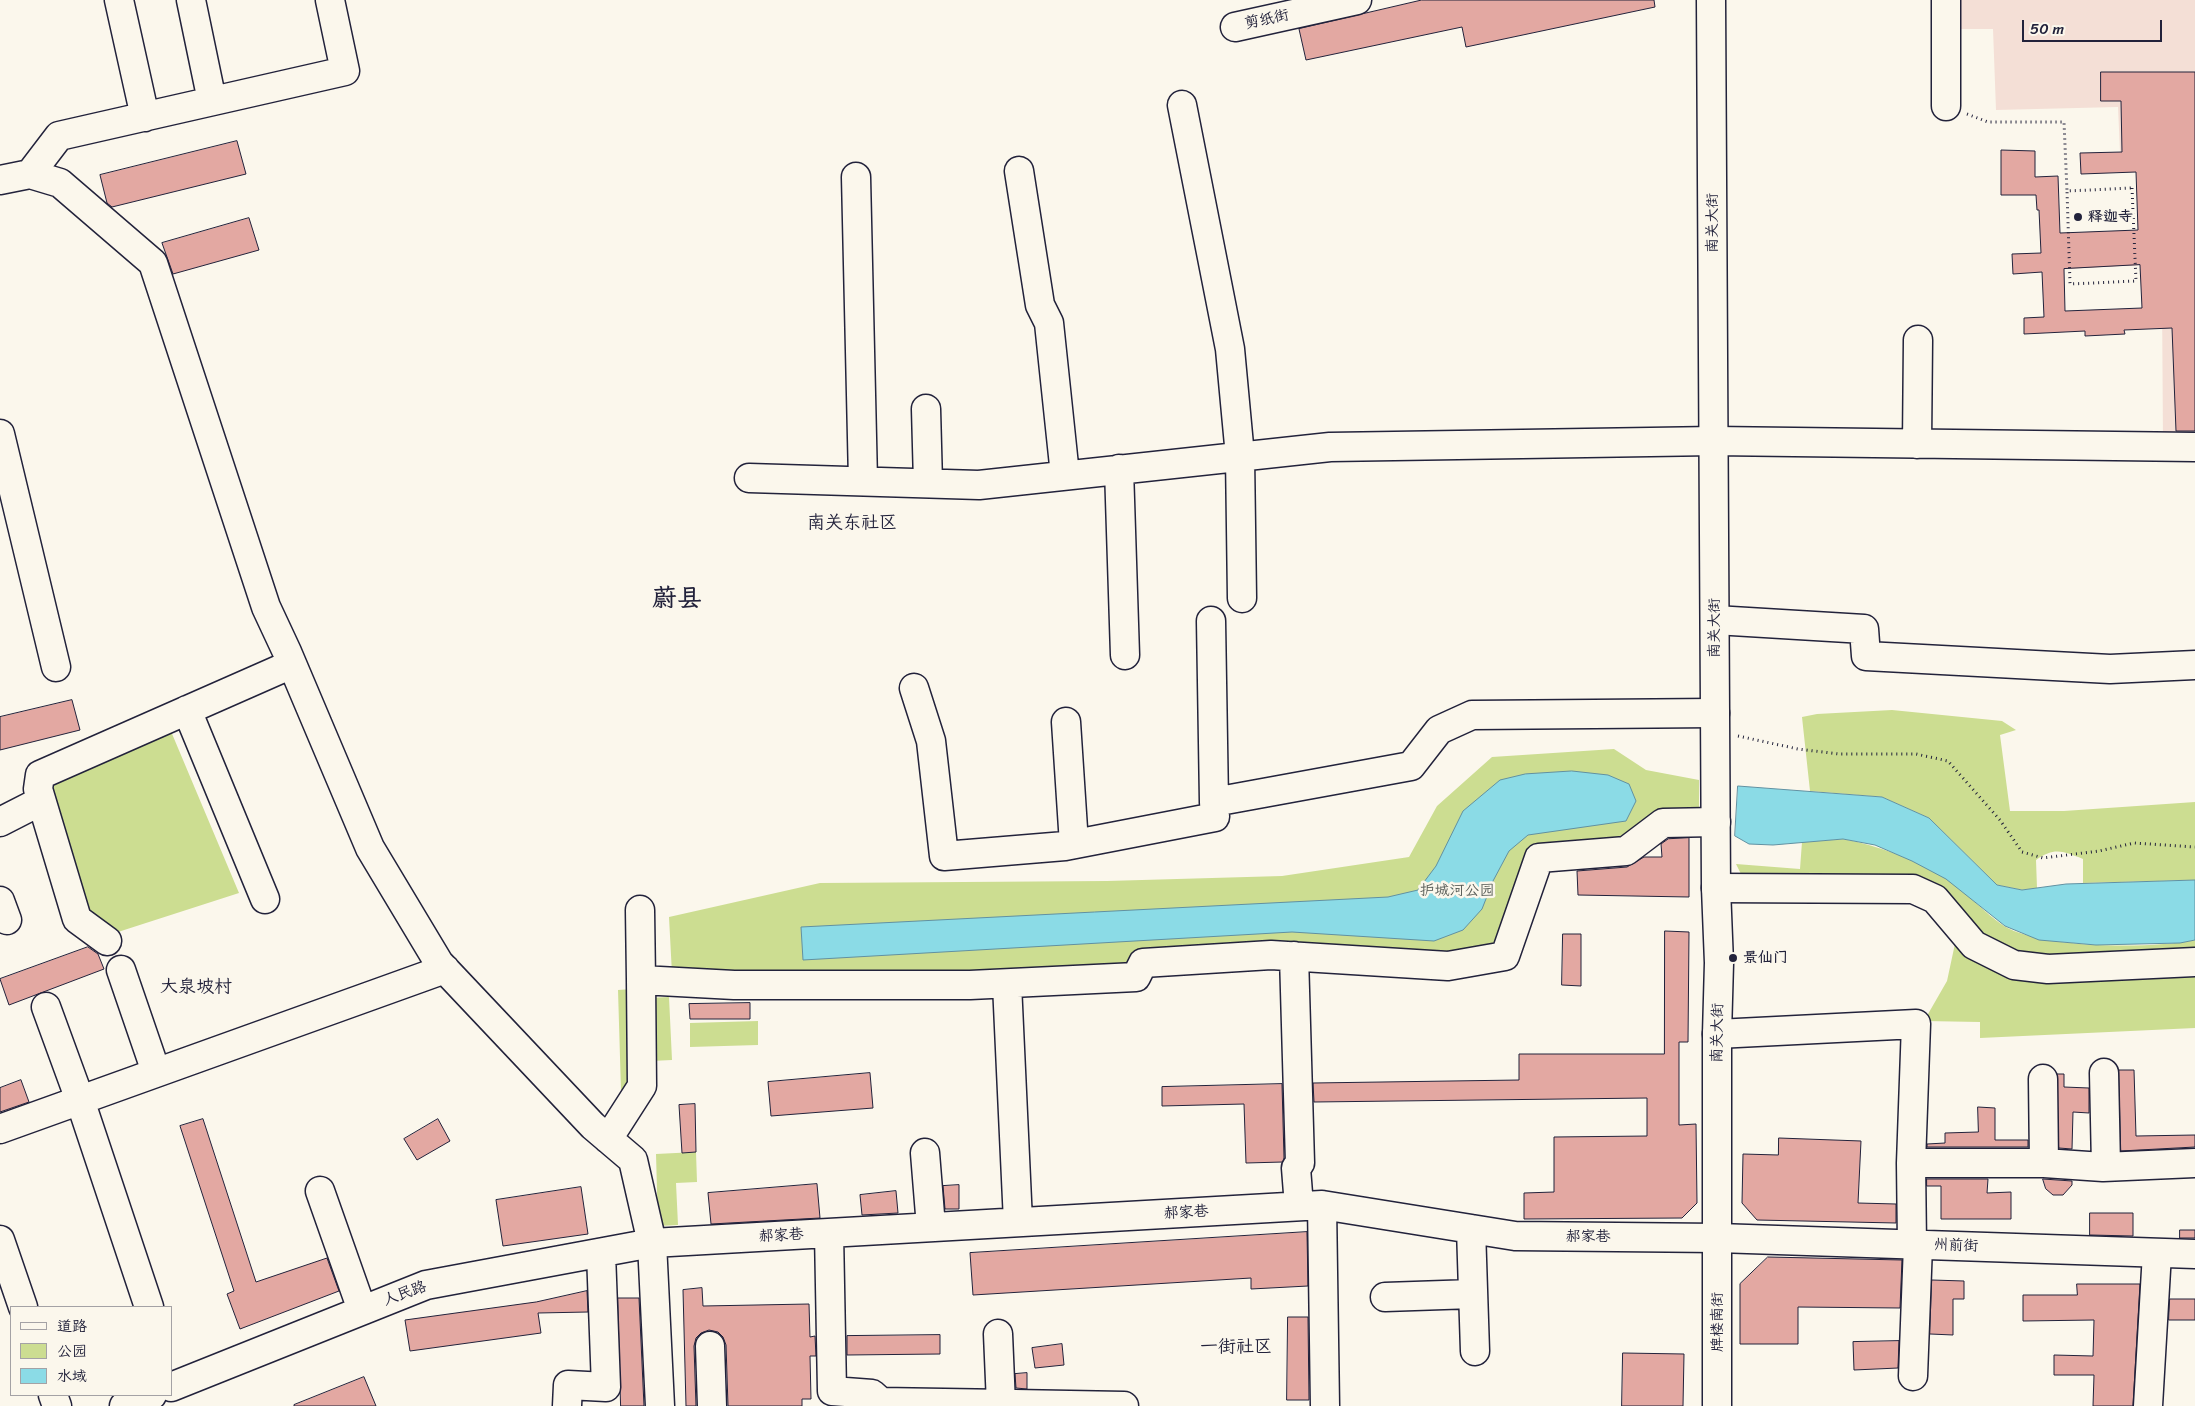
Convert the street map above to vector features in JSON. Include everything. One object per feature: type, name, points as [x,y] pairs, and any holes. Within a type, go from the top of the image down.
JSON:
[{"type":"street","points":[[120,0],[145,117]]},
{"type":"street","points":[[191,0],[212,101]]},
{"type":"street","points":[[30,174],[59,136],[345,71],[330,0]]},
{"type":"street","name":"剪纸街","points":[[1235,27],[1267,10],[1357,0]]},
{"type":"street","points":[[1946,0],[1946,106]]},
{"type":"street","name":"南关大街","points":[[1707,6],[1714,441],[1716,888],[1719,963],[1717,1034],[1718,1238]]},
{"type":"street","points":[[1182,106],[1216,270],[1230,349],[1240,456],[1242,598]]},
{"type":"street","points":[[1019,171],[1040,305],[1049,322],[1066,475]]},
{"type":"street","points":[[0,180],[30,174],[60,184],[153,263],[266,607],[370,848],[439,963],[593,1126],[633,1160],[652,1243],[660,1406]]},
{"type":"street","points":[[856,177],[863,481]]},
{"type":"street","points":[[1917,444],[1918,340]]},
{"type":"street","points":[[926,409],[928,483]]},
{"type":"street","points":[[0,434],[56,667]]},
{"type":"street","points":[[749,478],[979,485],[1330,447],[1714,441],[2195,447]]},
{"type":"street","points":[[1119,469],[1125,655]]},
{"type":"street","points":[[1715,620],[1864,629],[1866,656],[2110,669],[2195,665]]},
{"type":"street","points":[[914,688],[931,741],[944,856],[1074,844],[1215,817],[1211,621]]},
{"type":"street","points":[[107,940],[77,918],[41,801],[38,789],[40,775],[292,664]]},
{"type":"street","points":[[187,710],[265,899]]},
{"type":"street","points":[[1214,802],[1411,766],[1439,730],[1472,715],[1716,722]]},
{"type":"street","points":[[1066,722],[1074,844]]},
{"type":"street","points":[[0,822],[41,801]]},
{"type":"street","points":[[641,980],[734,985],[1007,984],[1136,977],[1143,963],[1271,955],[1448,966],[1505,956],[1539,858],[1626,851],[1663,823],[1716,822]]},
{"type":"street","points":[[1716,888],[1913,890],[1935,899],[1974,945],[2014,965],[2048,969],[2195,962]]},
{"type":"street","points":[[608,1139],[642,1086],[640,910]]},
{"type":"street","points":[[1294,956],[1300,1162],[1296,1168],[1310,1205],[1325,1406]]},
{"type":"street","points":[[0,1129],[445,969]]},
{"type":"street","points":[[121,970],[156,1072]]},
{"type":"street","points":[[1007,984],[1018,1222]]},
{"type":"street","points":[[46,1007],[80,1100],[149,1306]]},
{"type":"street","points":[[1717,1034],[1916,1024],[1911,1162],[1915,1245],[1913,1376]]},
{"type":"street","points":[[2104,1073],[2106,1166]]},
{"type":"street","points":[[2043,1079],[2044,1163]]},
{"type":"street","points":[[925,1153],[931,1227]]},
{"type":"street","points":[[1911,1162],[2044,1163],[2106,1166],[2195,1163]]},
{"type":"street","points":[[320,1191],[362,1310]]},
{"type":"street","name":"郝家巷","points":[[652,1243],[1310,1205],[1515,1236],[1718,1238]]},
{"type":"street","points":[[1471,1229],[1475,1351]]},
{"type":"street","points":[[829,1233],[833,1399],[872,1394],[881,1402],[904,1404],[1124,1406]]},
{"type":"street","name":"州前街","points":[[1718,1238],[2195,1254]]},
{"type":"street","name":"牌楼南街","points":[[1717,1406],[1718,1238]]},
{"type":"street","points":[[0,1240],[23,1306]]},
{"type":"street","name":"人民路","points":[[172,1383],[426,1284],[652,1243]]},
{"type":"street","points":[[567,1406],[568,1385],[606,1387],[601,1253]]},
{"type":"street","points":[[2148,1406],[2157,1253]]},
{"type":"street","points":[[1385,1297],[1473,1294]]},
{"type":"street","points":[[998,1334],[1005,1405]]},
{"type":"street","points":[[710,1346],[712,1406]]},
{"type":"street","name":"人民路","points":[[124,1406],[144,1396]]},
{"type":"path","points":[[1946,106],[1988,122],[2064,122],[2070,284],[2136,281],[2132,188],[2067,191]]},
{"type":"path","points":[[1716,722],[1798,748],[1839,754],[1916,754],[1948,761],[2000,820],[2022,852],[2043,858],[2099,851],[2134,843],[2195,847]]},
{"type":"shaded area","points":[[1958,0],[2195,0],[2195,442],[2163,442],[2161,151],[2120,152],[2118,107],[1996,110],[1993,29],[1959,29]]},
{"type":"green space","points":[[1892,710],[2002,721],[2016,730],[2000,735],[2010,811],[2064,811],[2195,802],[2195,880],[2083,883],[2083,859],[2069,854],[2054,852],[2048,853],[2036,860],[2037,888],[2022,890],[1997,885],[1929,818],[1882,797],[1810,791],[1802,717],[1817,714]]},
{"type":"green space","points":[[170,729],[239,893],[118,932],[79,904],[46,786]]},
{"type":"green space","name":"护城河公园","points":[[1614,749],[1646,770],[1699,780],[1699,816],[1630,840],[1540,848],[1500,941],[1451,954],[1288,951],[1128,961],[1120,971],[672,974],[669,917],[820,883],[1107,881],[1282,876],[1409,857],[1437,806],[1492,757]]},
{"type":"green space","points":[[1843,839],[1870,845],[1921,864],[1953,883],[2004,926],[2021,934],[2070,943],[2126,946],[2195,940],[2195,957],[2046,962],[2000,950],[1932,889],[1749,879],[1741,874],[1736,864],[1800,869],[1802,842]]},
{"type":"green space","points":[[1956,939],[2015,978],[2076,982],[2195,975],[2195,1028],[1980,1038],[1980,1022],[1924,1021],[1947,981]]},
{"type":"green space","points":[[632,989],[636,1087],[621,1091],[618,990]]},
{"type":"green space","points":[[669,997],[672,1060],[651,1061],[648,998]]},
{"type":"green space","points":[[758,1021],[758,1045],[690,1047],[690,1023]]},
{"type":"green space","points":[[696,1152],[697,1182],[676,1183],[678,1225],[658,1226],[656,1154]]},
{"type":"water","points":[[1572,771],[1608,775],[1629,784],[1636,801],[1626,821],[1528,835],[1509,851],[1493,881],[1482,909],[1463,930],[1434,941],[1292,932],[803,960],[801,927],[1388,897],[1418,890],[1436,866],[1463,811],[1500,780],[1525,774]]},
{"type":"water","points":[[1738,786],[1882,797],[1929,818],[1997,885],[2022,890],[2066,884],[2195,880],[2195,940],[2180,943],[2096,945],[2039,940],[2005,926],[1946,879],[1912,861],[1875,845],[1843,839],[1773,845],[1749,844],[1735,836]]},
{"type":"building","points":[[1422,0],[1654,0],[1655,7],[1466,47],[1462,27],[1306,60],[1299,29]]},
{"type":"building","points":[[2101,72],[2195,72],[2195,431],[2176,431],[2172,328],[2124,330],[2125,334],[2085,336],[2085,331],[2024,334],[2024,318],[2044,317],[2042,272],[2013,274],[2012,254],[2041,253],[2039,210],[2037,210],[2036,195],[2001,195],[2001,150],[2035,151],[2035,177],[2058,176],[2060,233],[2138,230],[2136,172],[2081,174],[2080,153],[2122,152],[2121,101],[2101,101]],"holes":[[[2140,265],[2142,308],[2065,311],[2064,269]]]},
{"type":"building","points":[[237,141],[246,174],[112,207],[107,203],[100,175]]},
{"type":"building","points":[[249,218],[259,250],[173,274],[162,243]]},
{"type":"building","points":[[72,700],[80,730],[0,750],[0,717]]},
{"type":"building","points":[[1689,838],[1689,897],[1578,895],[1577,871],[1627,867],[1644,857],[1662,857],[1661,844],[1668,839]]},
{"type":"building","points":[[1665,931],[1689,932],[1688,1042],[1679,1042],[1679,1125],[1696,1124],[1697,1203],[1682,1218],[1524,1219],[1524,1193],[1554,1192],[1554,1137],[1647,1136],[1647,1098],[1314,1102],[1313,1083],[1519,1080],[1519,1054],[1664,1054]]},
{"type":"building","points":[[1563,934],[1581,934],[1581,986],[1562,985]]},
{"type":"building","points":[[88,947],[98,954],[104,969],[9,1005],[0,979]]},
{"type":"building","points":[[750,1003],[750,1019],[690,1019],[689,1004]]},
{"type":"building","points":[[2119,1070],[2134,1070],[2136,1136],[2195,1135],[2195,1147],[2121,1151]]},
{"type":"building","points":[[870,1073],[873,1108],[771,1116],[768,1082]]},
{"type":"building","points":[[2057,1074],[2064,1074],[2064,1087],[2089,1088],[2089,1113],[2073,1112],[2072,1149],[2059,1148]]},
{"type":"building","points":[[21,1080],[29,1102],[0,1112],[0,1088]]},
{"type":"building","points":[[1282,1084],[1283,1162],[1246,1163],[1244,1104],[1162,1106],[1162,1087]]},
{"type":"building","points":[[695,1104],[696,1152],[682,1153],[679,1105]]},
{"type":"building","points":[[1978,1107],[1995,1108],[1995,1140],[2028,1140],[2028,1147],[1927,1147],[1927,1144],[1945,1143],[1945,1133],[1978,1132]]},
{"type":"building","points":[[203,1119],[256,1282],[327,1258],[339,1291],[240,1329],[227,1294],[234,1291],[180,1126]]},
{"type":"building","points":[[438,1119],[450,1141],[417,1160],[404,1139]]},
{"type":"building","points":[[1779,1138],[1861,1141],[1858,1203],[1896,1204],[1896,1223],[1757,1220],[1742,1203],[1743,1154],[1778,1155]]},
{"type":"building","points":[[1927,1179],[1988,1179],[1987,1193],[2011,1192],[2011,1219],[1941,1219],[1941,1186],[1927,1186]]},
{"type":"building","points":[[2043,1179],[2072,1181],[2072,1185],[2063,1195],[2053,1195],[2046,1189]]},
{"type":"building","points":[[817,1184],[820,1218],[711,1224],[708,1193]]},
{"type":"building","points":[[959,1185],[959,1209],[945,1209],[943,1186]]},
{"type":"building","points":[[581,1187],[588,1234],[503,1246],[496,1200]]},
{"type":"building","points":[[896,1191],[898,1213],[862,1215],[860,1195]]},
{"type":"building","points":[[2090,1213],[2133,1213],[2133,1236],[2090,1235]]},
{"type":"building","points":[[2180,1230],[2195,1230],[2195,1238],[2180,1238]]},
{"type":"building","points":[[1307,1232],[1308,1286],[1251,1289],[1251,1278],[973,1295],[970,1253]]},
{"type":"building","points":[[1768,1257],[1902,1260],[1900,1308],[1798,1307],[1798,1344],[1740,1344],[1740,1284]]},
{"type":"building","points":[[1932,1280],[1964,1281],[1964,1299],[1953,1299],[1953,1335],[1930,1334]]},
{"type":"building","points":[[2077,1284],[2140,1284],[2133,1406],[2093,1406],[2094,1375],[2054,1375],[2054,1355],[2093,1356],[2094,1320],[2023,1321],[2023,1295],[2077,1295]]},
{"type":"building","points":[[702,1288],[703,1306],[809,1304],[810,1337],[815,1336],[816,1356],[810,1356],[811,1399],[802,1399],[802,1406],[728,1406],[726,1345],[723,1337],[718,1332],[709,1330],[701,1333],[696,1338],[694,1346],[696,1406],[686,1406],[683,1290]]},
{"type":"building","points":[[587,1291],[588,1312],[538,1313],[541,1333],[410,1351],[405,1320],[536,1302]]},
{"type":"building","points":[[618,1298],[639,1298],[644,1406],[621,1406]]},
{"type":"building","points":[[2170,1299],[2195,1299],[2195,1320],[2169,1320]]},
{"type":"building","points":[[1288,1317],[1308,1317],[1309,1400],[1287,1400]]},
{"type":"building","points":[[940,1335],[940,1354],[847,1355],[847,1336]]},
{"type":"building","points":[[1899,1341],[1898,1368],[1854,1370],[1853,1342]]},
{"type":"building","points":[[1062,1344],[1064,1365],[1035,1368],[1032,1348]]},
{"type":"building","points":[[1623,1353],[1684,1354],[1683,1406],[1622,1406]]},
{"type":"building","points":[[1027,1373],[1027,1389],[1016,1388],[1015,1374]]},
{"type":"building","points":[[364,1377],[376,1406],[294,1406],[294,1405]]},
{"type":"place","name":"释迦寺","points":[[2078,217]]},
{"type":"place","name":"景仙门","points":[[1733,958]]},
{"type":"district","name":"南关东社区","points":[[852,523]]},
{"type":"district","name":"蔚县","points":[[677,600]]},
{"type":"district","name":"大泉坡村","points":[[196,987]]},
{"type":"district","name":"一街社区","points":[[1236,1347]]}]
